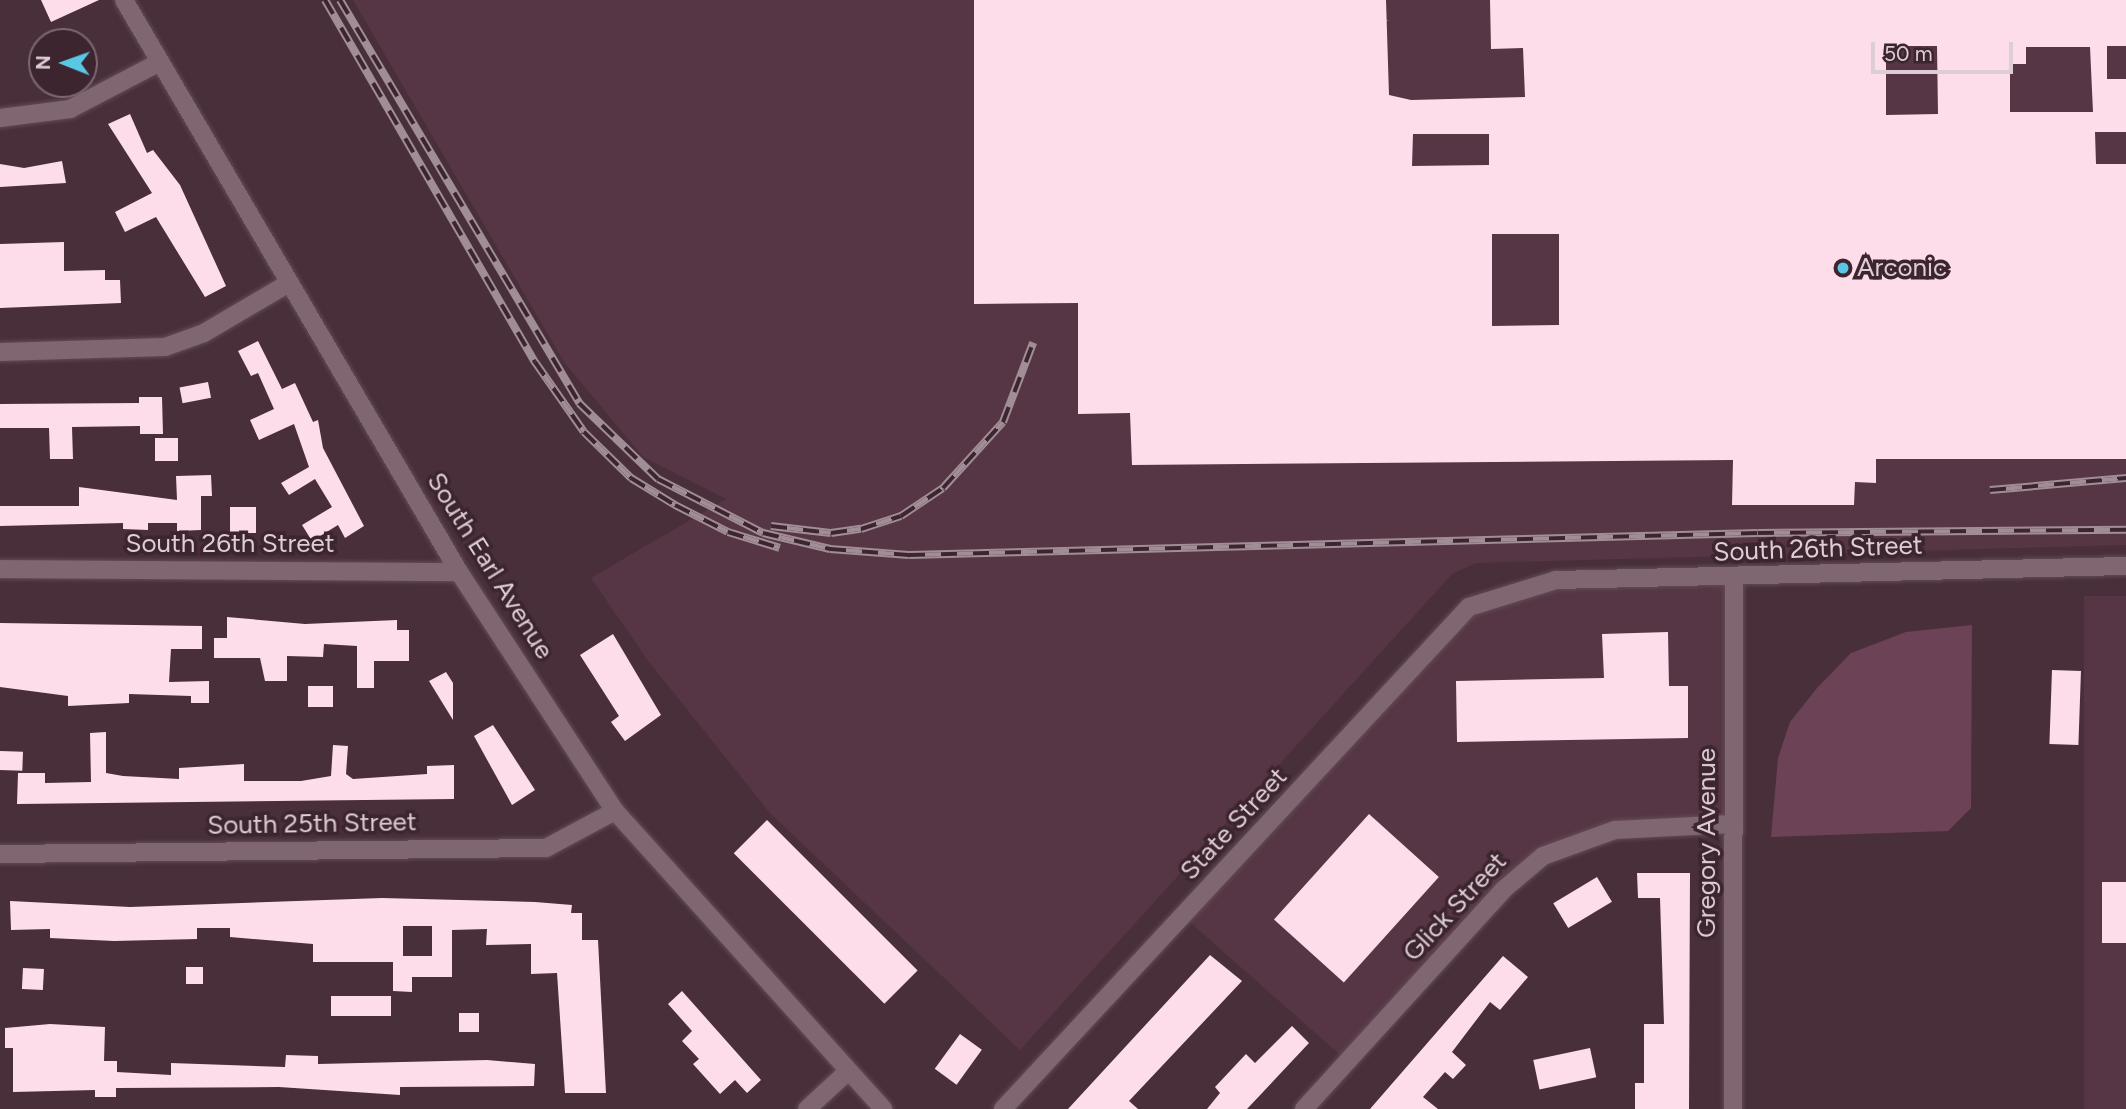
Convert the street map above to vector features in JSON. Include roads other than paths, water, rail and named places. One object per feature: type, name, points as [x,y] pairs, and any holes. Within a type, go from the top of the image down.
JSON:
[{"type":"street","name":"South Earl Avenue","points":[[124,0],[459,572],[615,811],[846,1073],[883,1109]]},
{"type":"street","points":[[0,118],[69,109],[160,62]]},
{"type":"street","points":[[0,352],[165,347],[204,334],[289,283]]},
{"type":"street","name":"South 26th Street","points":[[1513,592],[1556,580],[1734,578],[2126,566]]},
{"type":"street","name":"South 26th Street","points":[[0,569],[459,572]]},
{"type":"street","name":"Gregory Avenue","points":[[1733,1109],[1734,578]]},
{"type":"street","name":"State Street","points":[[1003,1109],[1450,624],[1469,607],[1513,592]]},
{"type":"street","name":"South 25th Street","points":[[0,854],[546,848],[615,811]]},
{"type":"street","name":"Glick Street","points":[[1304,1109],[1503,890],[1543,856],[1615,831],[1733,824]]},
{"type":"street","points":[[807,1109],[846,1073]]},
{"type":"railway","points":[[325,0],[535,362],[584,432],[631,478],[675,505],[728,532],[780,548]]},
{"type":"railway","points":[[340,0],[579,403],[658,479],[763,533],[830,549],[909,555],[1758,533],[2126,530]]},
{"type":"railway","points":[[771,526],[831,533],[861,529],[901,516],[943,488],[1003,422],[1033,343]]},
{"type":"railway","points":[[1990,490],[2126,478]]},
{"type":"place","name":"Arconic","points":[[1843,268]]}]
